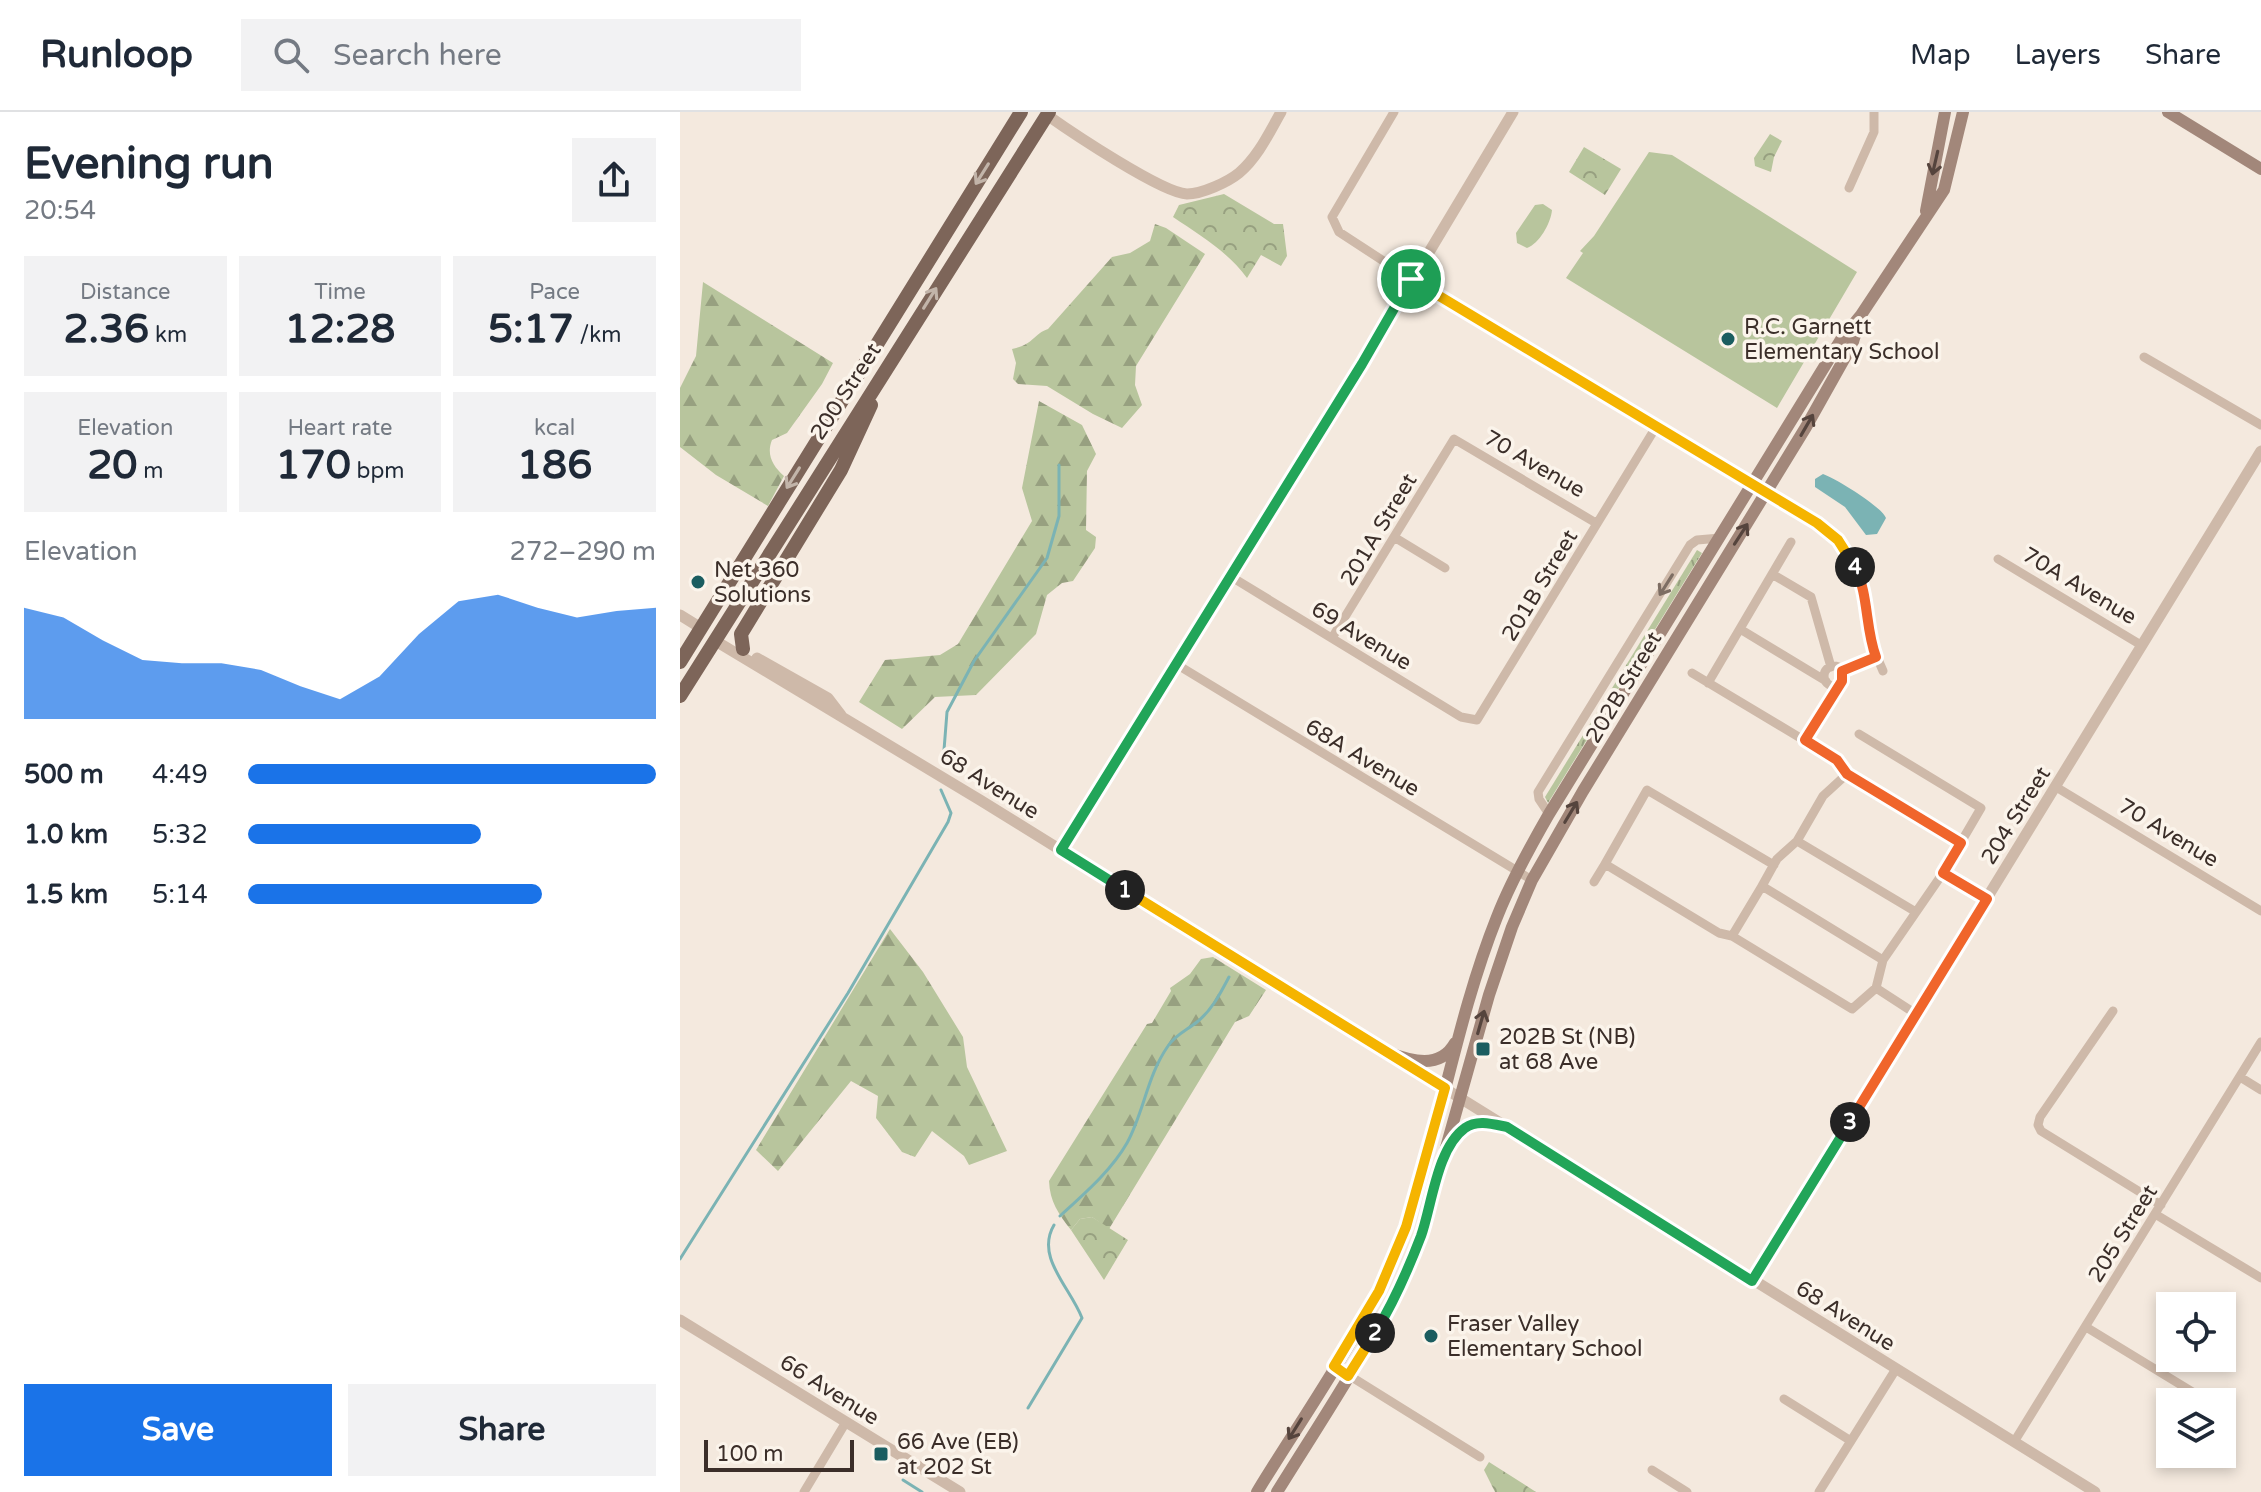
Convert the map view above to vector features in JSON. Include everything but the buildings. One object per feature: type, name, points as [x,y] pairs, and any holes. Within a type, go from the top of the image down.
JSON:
[{"type":"main road","name":"202B Street","points":[[1925,214],[1945,112]]},
{"type":"main road","name":"202B Street","points":[[1257,1492],[1366,1316],[1396,1251],[1419,1184],[1487,944],[1517,871],[1842,338],[1861,315],[1925,214],[1944,190],[1963,112]]},
{"type":"main road","points":[[2168,112],[2261,169]]},
{"type":"main road","points":[[1016,113],[1022,126],[1017,163]]},
{"type":"main road","name":"200 Street","points":[[680,662],[1016,113]]},
{"type":"main road","name":"200 Street","points":[[680,696],[1048,114]]},
{"type":"main road","name":"202B Street","points":[[1277,1492],[1381,1324],[1407,1271],[1422,1233],[1504,950],[1532,880],[1583,791],[1767,492],[1852,345],[1861,315]]},
{"type":"main road","points":[[743,649],[741,634],[841,470],[890,365]]},
{"type":"main road","points":[[1387,1052],[1408,1060],[1436,1060],[1453,1048],[1462,1029]]},
{"type":"main road","points":[[1447,1147],[1470,1124],[1507,1127]]},
{"type":"street","points":[[1048,114],[1158,185],[1187,194],[1237,175],[1254,158],[1281,112]]},
{"type":"street","points":[[1394,112],[1332,217],[1346,237],[1817,523],[1845,550],[1860,576],[1871,641],[1883,671]]},
{"type":"street","points":[[1061,850],[1376,341],[1513,112]]},
{"type":"street","points":[[1849,188],[1874,132],[1874,112]]},
{"type":"street","points":[[2144,357],[2261,425]]},
{"type":"street","name":"201B Street","points":[[1477,720],[1656,427]]},
{"type":"street","name":"70 Avenue","points":[[1454,439],[1596,523]]},
{"type":"street","name":"201A Street","points":[[1332,638],[1454,439]]},
{"type":"street","name":"204 Street","points":[[1752,1281],[2261,451]]},
{"type":"street","points":[[1394,537],[1445,568]]},
{"type":"street","name":"202B Street","points":[[1549,814],[1538,792],[1690,545],[1697,540],[1720,538]]},
{"type":"street","points":[[1708,683],[1791,542]]},
{"type":"street","name":"70A Avenue","points":[[1998,559],[2141,645]]},
{"type":"street","points":[[1772,574],[1811,597],[1831,667]]},
{"type":"street","name":"69 Avenue","points":[[1230,576],[1461,717],[1477,720]]},
{"type":"street","points":[[680,615],[701,628]]},
{"type":"street","points":[[1740,629],[1831,685],[1837,685]]},
{"type":"street","name":"68 Avenue","points":[[714,640],[1061,850],[2095,1492]]},
{"type":"street","name":"68 Avenue","points":[[743,649],[828,698],[842,715]]},
{"type":"street","points":[[1842,671],[1876,657]]},
{"type":"street","name":"68A Avenue","points":[[1176,664],[1532,880]]},
{"type":"street","points":[[1805,740],[1843,678],[1842,671],[1831,667],[1825,673],[1826,681]]},
{"type":"street","points":[[1692,673],[1837,760],[1847,774],[1961,843]]},
{"type":"street","points":[[1605,864],[1852,1009],[1876,988],[1883,960],[1943,873],[1981,808],[1859,734]]},
{"type":"street","points":[[1732,936],[1774,865],[1797,841],[1823,796],[1847,774]]},
{"type":"street","name":"70 Avenue","points":[[2056,787],[2261,911]]},
{"type":"street","points":[[1594,882],[1647,790],[1774,865]]},
{"type":"street","points":[[1797,841],[1916,912]]},
{"type":"street","points":[[1943,873],[1987,899]]},
{"type":"street","points":[[1762,886],[1883,960]]},
{"type":"street","points":[[1876,988],[1916,1014]]},
{"type":"street","points":[[2113,1011],[2040,1117],[2038,1125],[2041,1131],[2261,1278]]},
{"type":"street","name":"205 Street","points":[[2014,1442],[2261,1042]]},
{"type":"street","points":[[2240,1077],[2261,1090]]},
{"type":"street","name":"66 Avenue","points":[[680,1320],[960,1492]]},
{"type":"street","points":[[2086,1327],[2186,1388]]},
{"type":"street","points":[[1334,1366],[1480,1457]]},
{"type":"street","points":[[1819,1492],[1896,1369]]},
{"type":"street","points":[[1784,1399],[1851,1441]]},
{"type":"street","points":[[804,1492],[846,1422]]},
{"type":"street","points":[[1652,1470],[1687,1492]]},
{"type":"green space","points":[[1770,134],[1782,141],[1771,172],[1755,166],[1754,158]]},
{"type":"green space","points":[[1584,147],[1621,169],[1605,195],[1569,172]]},
{"type":"green space","points":[[1649,152],[1672,155],[1857,272],[1777,408],[1566,278],[1583,253],[1580,251],[1594,236]]},
{"type":"green space","points":[[1224,194],[1274,224],[1283,224],[1287,256],[1281,266],[1261,255],[1247,278],[1222,252],[1173,217],[1179,205]]},
{"type":"green space","points":[[1543,204],[1552,210],[1544,232],[1527,248],[1517,243],[1516,233],[1535,205]]},
{"type":"green space","points":[[1155,224],[1205,254],[1136,366],[1135,385],[1142,405],[1122,428],[1047,386],[1018,384],[1013,379],[1016,363],[1012,349],[1048,329],[1112,257],[1130,253],[1150,241]]},
{"type":"green space","points":[[703,282],[833,363],[787,433],[772,440],[772,460],[784,476],[768,506],[716,475],[680,447],[680,388],[696,356]]},
{"type":"green space","points":[[1039,401],[1082,425],[1096,454],[1087,471],[1086,530],[1096,537],[1095,548],[1073,581],[1062,583],[1047,595],[1036,634],[976,695],[935,697],[902,729],[859,702],[885,660],[940,655],[958,644],[1032,521],[1022,488]]},
{"type":"green space","points":[[1697,550],[1702,553],[1548,803],[1545,797]]},
{"type":"green space","points":[[890,929],[923,972],[963,1037],[967,1067],[1007,1151],[969,1165],[964,1156],[932,1131],[915,1157],[902,1152],[876,1118],[878,1096],[851,1081],[778,1171],[756,1150]]},
{"type":"green space","points":[[1213,957],[1266,990],[1249,1016],[1235,1022],[1109,1229],[1092,1217],[1080,1219],[1071,1230],[1056,1207],[1049,1181],[1147,1024],[1152,1023],[1170,988],[1190,974],[1201,959]]},
{"type":"green space","points":[[1092,1217],[1128,1240],[1104,1280],[1071,1230],[1080,1219]]},
{"type":"green space","points":[[1489,1462],[1536,1492],[1495,1492],[1484,1470]]},
{"type":"water","points":[[1823,474],[1883,513],[1886,518],[1877,534],[1866,535],[1845,507],[1815,487],[1815,479]]},
{"type":"waterway","points":[[944,750],[947,712],[974,661],[1047,558],[1059,516],[1059,465]]},
{"type":"waterway","points":[[680,1259],[848,993],[948,822],[951,813],[941,790]]},
{"type":"waterway","points":[[1060,1216],[1121,1153],[1168,1046],[1207,1012],[1229,977]]},
{"type":"waterway","points":[[1028,1408],[1082,1318],[1051,1260],[1049,1237],[1054,1225]]},
{"type":"waterway","points":[[903,1480],[922,1492]]},
{"type":"place","name":"R.C. Garnett Elementary School","points":[[1728,339]]},
{"type":"place","name":"Net 360 Solutions","points":[[698,582]]},
{"type":"place","name":"202B St (NB) at 68 Ave","points":[[1483,1049]]},
{"type":"place","name":"Fraser Valley Elementary School","points":[[1431,1336]]},
{"type":"place","name":"66 Ave (EB) at 202 St","points":[[881,1454]]},
{"type":"route","points":[[1411,279],[1778,498],[1838,540],[1860,576],[1876,657],[1842,671],[1842,681],[1805,740],[1837,760],[1847,774],[1961,843],[1943,873],[1987,899],[1752,1281],[1507,1127],[1470,1124],[1447,1147],[1422,1233],[1407,1271],[1381,1324],[1348,1376],[1334,1366],[1379,1291],[1406,1227],[1445,1088],[1061,850],[1362,364],[1411,279]]}]
